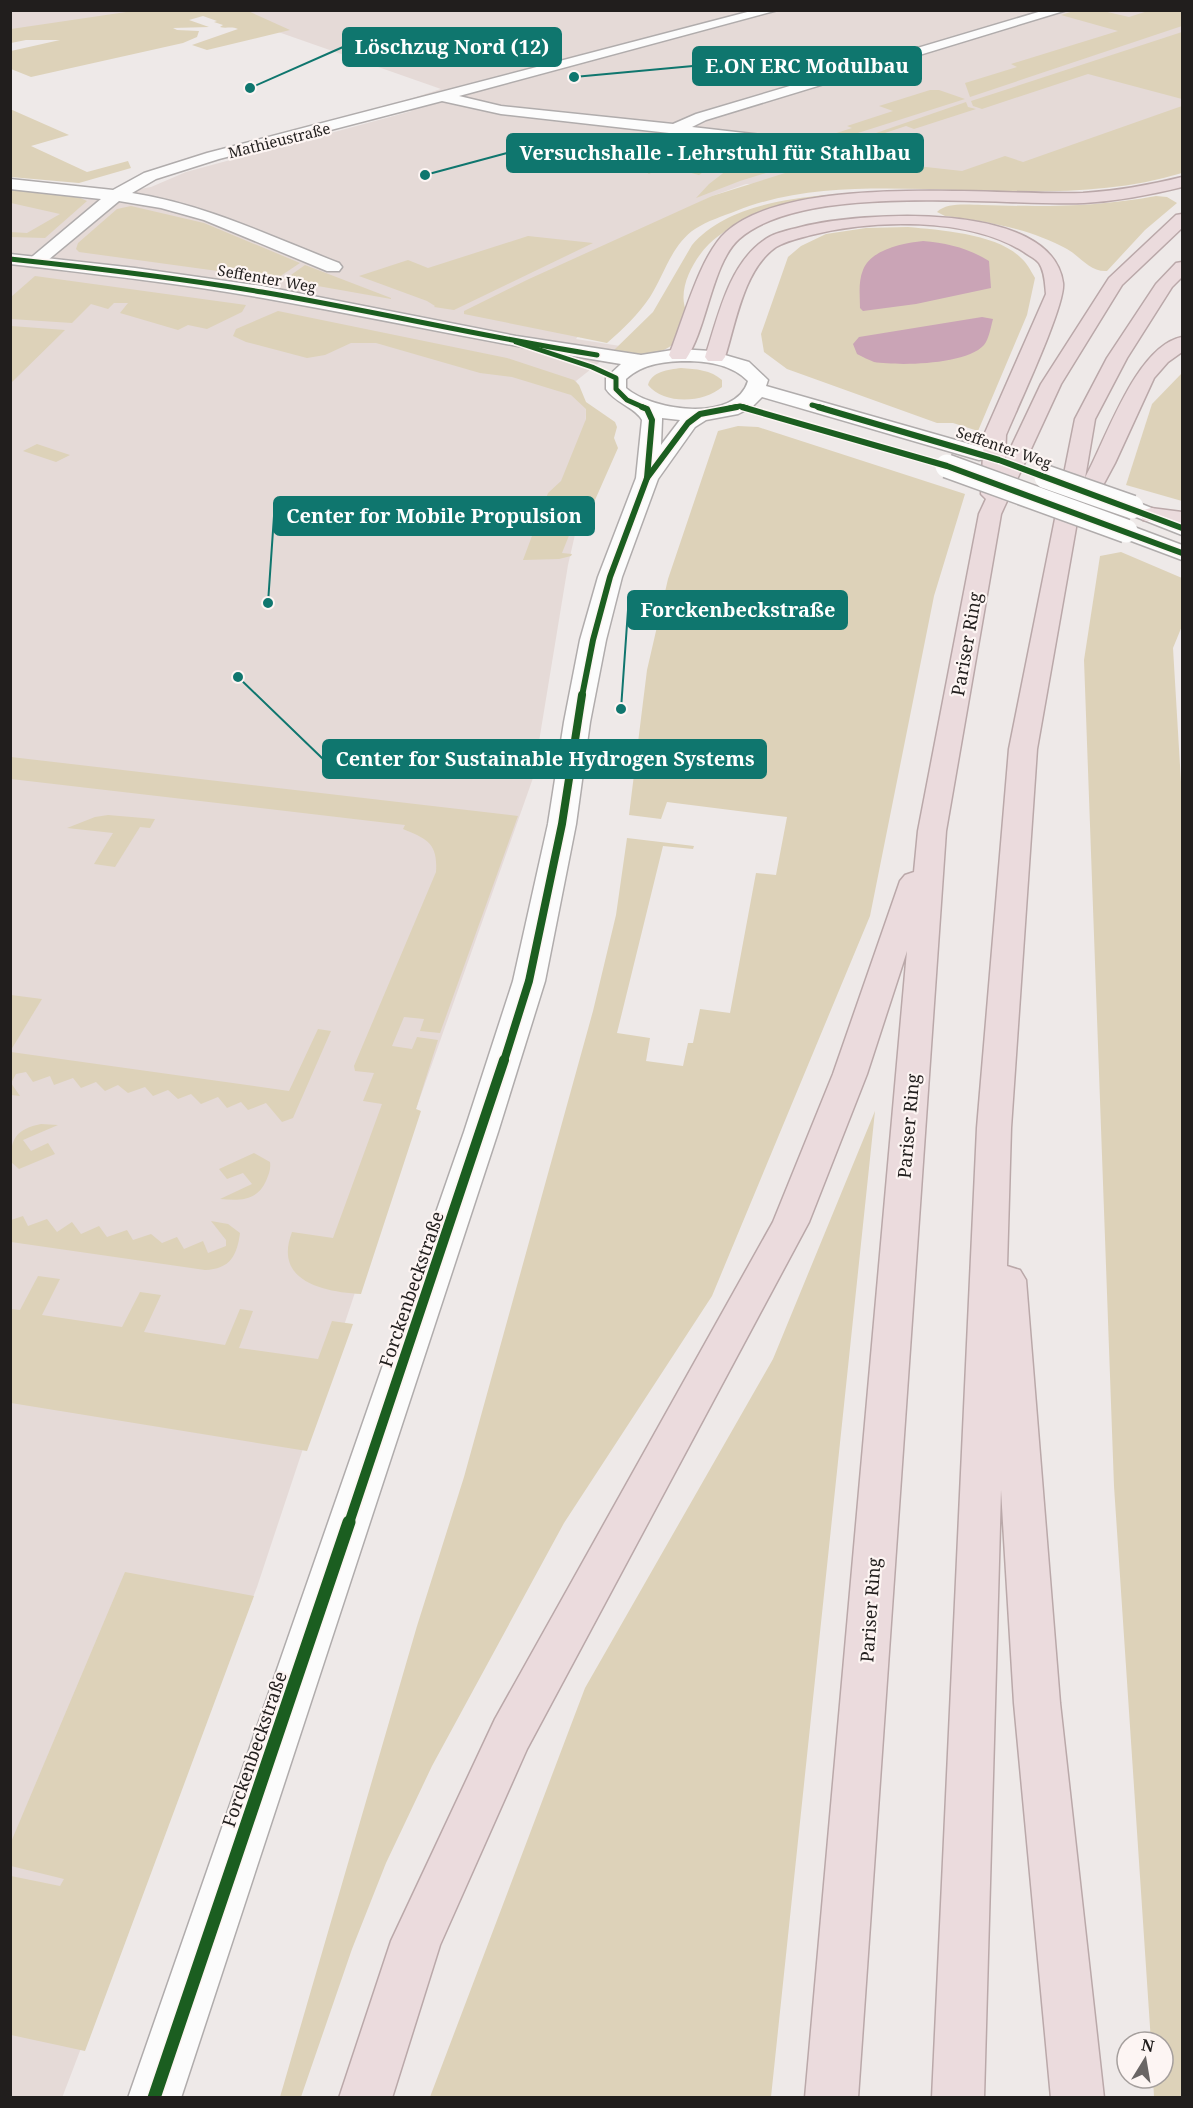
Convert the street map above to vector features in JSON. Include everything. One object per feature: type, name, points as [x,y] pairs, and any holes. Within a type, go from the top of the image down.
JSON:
[{"type":"highway","points":[[679,354],[718,253],[734,234],[764,218],[806,205],[839,200],[916,196],[1073,198],[1118,195],[1182,182]]},
{"type":"highway","name":"Pariser Ring","points":[[831,2097],[932,831],[990,514],[1051,384],[1115,282],[1182,219]]},
{"type":"highway","points":[[715,357],[746,272],[755,258],[770,243],[820,226],[870,220],[922,220],[973,226],[1012,239],[1043,257],[1054,274],[1055,294],[995,435],[990,514]]},
{"type":"highway","points":[[958,2097],[994,1128],[1023,749],[1085,419],[1129,339],[1165,284],[1182,267]]},
{"type":"highway","points":[[1061,541],[1104,463],[1145,376],[1161,358],[1182,343]]},
{"type":"highway","points":[[1142,511],[1182,519]]},
{"type":"highway","points":[[365,2097],[416,1941],[511,1734],[791,1222],[850,1074],[932,831]]},
{"type":"highway","points":[[994,1128],[1017,1410],[1037,1703],[1078,2097]]},
{"type":"street","name":"Mathieustraße","points":[[116,195],[150,176],[196,160],[446,97],[772,10]]},
{"type":"street","points":[[675,130],[701,117],[1061,10]]},
{"type":"street","name":"Mathieustraße","points":[[446,97],[495,110],[872,151]]},
{"type":"street","name":"Seffenter Weg","points":[[10,184],[116,195],[207,215],[333,267]]},
{"type":"street","points":[[36,261],[116,195]]},
{"type":"street","name":"Seffenter Weg","points":[[10,259],[262,292],[516,342],[640,361]]},
{"type":"street","name":"Seffenter Weg","points":[[516,342],[542,353],[602,370],[616,378]]},
{"type":"street","points":[[679,354],[715,357],[735,363],[750,371],[758,380],[758,390],[752,399],[740,405],[700,414],[672,414],[647,409],[627,400],[616,389],[616,378],[625,368],[640,361],[679,354]]},
{"type":"street","name":"Seffenter Weg","points":[[758,390],[950,456],[1182,554]]},
{"type":"street","name":"Seffenter Weg","points":[[740,405],[950,456],[1142,511],[1182,528]]},
{"type":"street","name":"Forckenbeckstraße","points":[[154,2097],[471,1165],[529,981],[562,824],[577,722],[593,640],[610,577],[647,478],[652,420],[647,409]]},
{"type":"street","name":"Forckenbeckstraße","points":[[647,478],[688,423],[700,414]]},
{"type":"shaded area","points":[[1077,10],[1103,11],[1129,17],[1148,11],[1182,11],[1182,26],[970,97],[965,83],[1017,67],[1011,64],[1118,31],[1061,15]]},
{"type":"shaded area","points":[[11,11],[178,11],[11,37]]},
{"type":"shaded area","points":[[133,11],[248,11],[290,30],[207,50],[192,45],[238,29],[220,27],[223,25],[203,16],[189,20],[209,27],[173,28],[199,31],[197,37],[183,43],[31,77],[11,69],[11,51],[60,40],[26,40],[11,43],[11,29]]},
{"type":"shaded area","points":[[218,11],[1182,11],[1182,137],[1067,175],[746,184],[712,196],[678,213],[576,339],[620,346],[576,381],[586,403],[585,491],[568,565],[533,778],[416,1109],[257,1587],[62,2098],[10,2097],[10,190],[84,199],[151,187],[186,172],[412,111],[394,104],[441,89]]},
{"type":"shaded area","points":[[1182,32],[1182,99],[1088,74],[982,109],[973,106],[971,101]]},
{"type":"shaded area","points":[[930,90],[939,90],[965,99],[839,139],[824,137],[852,128],[847,126],[893,111],[879,106]]},
{"type":"shaded area","points":[[966,102],[968,107],[976,109],[914,129],[906,126],[864,140],[875,144],[855,146],[847,143]]},
{"type":"shaded area","points":[[1182,106],[1182,173],[1151,181],[1087,190],[853,189],[805,193],[759,203],[715,219],[695,229],[680,243],[645,304],[630,322],[607,343],[464,314],[464,311],[529,279],[712,196],[836,157],[962,171],[1005,156],[1023,162]]},
{"type":"shaded area","points":[[10,109],[69,135],[31,146],[87,172],[128,161],[131,168],[79,183],[11,177]]},
{"type":"shaded area","points":[[720,144],[824,155],[740,181],[696,198],[709,184],[744,157],[727,155],[699,175],[665,166],[649,174],[638,167]]},
{"type":"shaded area","points":[[11,190],[76,196],[87,201],[45,238],[11,237],[10,232],[27,233],[60,214],[11,203]]},
{"type":"shaded area","points":[[886,192],[753,216],[730,228],[709,244],[692,267],[684,295],[687,313],[678,337],[671,346],[647,354],[612,352],[653,312],[692,245],[710,229],[732,216],[756,207],[783,201],[837,194]]},
{"type":"shaded area","points":[[1156,196],[1167,197],[1177,203],[1145,230],[1107,271],[1091,267],[1067,249],[1038,236],[992,224],[945,216],[937,212],[946,207],[958,205],[1069,205]]},
{"type":"shaded area","points":[[131,206],[204,223],[300,263],[276,279],[79,252],[76,249],[78,243],[117,209]]},
{"type":"shaded area","points":[[908,227],[968,235],[998,243],[1023,260],[1035,278],[1027,315],[978,431],[953,423],[937,423],[787,369],[764,352],[761,334],[788,257],[801,246],[826,234],[866,228]]},
{"type":"shaded area","points":[[528,236],[593,243],[454,310],[434,307],[427,301],[359,276],[408,260],[428,268]]},
{"type":"shaded area","points":[[923,241],[957,247],[989,261],[991,288],[916,304],[863,311],[860,308],[860,284],[861,275],[867,263],[889,248]]},
{"type":"shaded area","points":[[305,265],[391,298],[391,299],[284,280]]},
{"type":"shaded area","points":[[35,276],[246,305],[242,312],[207,329],[188,325],[178,330],[120,313],[128,303],[114,303],[108,309],[91,304],[72,323],[11,319],[11,297]]},
{"type":"shaded area","points":[[278,311],[507,358],[574,380],[579,385],[586,402],[615,422],[617,427],[614,438],[618,448],[580,534],[570,533],[562,553],[572,554],[571,556],[559,559],[523,560],[548,493],[561,481],[586,419],[586,409],[571,395],[512,377],[480,373],[376,343],[351,343],[325,355],[307,358],[246,342],[233,336],[236,329]]},
{"type":"shaded area","points":[[982,317],[993,319],[989,336],[984,345],[963,357],[915,364],[874,362],[857,354],[853,344],[859,337]]},
{"type":"shaded area","points":[[10,326],[65,330],[11,383]]},
{"type":"shaded area","points":[[681,368],[713,374],[722,380],[722,387],[705,396],[684,400],[664,396],[648,385],[657,374]]},
{"type":"shaded area","points":[[1182,373],[1182,501],[1126,485],[1152,404]]},
{"type":"shaded area","points":[[738,426],[758,427],[965,494],[934,596],[870,916],[712,1296],[564,1523],[432,1766],[386,1863],[352,1949],[301,2097],[280,2097],[417,1626],[464,1477],[593,1011],[616,915],[627,838],[694,846],[693,849],[663,846],[617,1033],[650,1038],[646,1061],[683,1066],[688,1043],[693,1043],[700,1009],[730,1013],[756,873],[776,875],[787,817],[667,802],[661,819],[629,815],[647,670],[668,579],[718,431]]},
{"type":"shaded area","points":[[37,444],[70,455],[56,462],[23,451]]},
{"type":"shaded area","points":[[1121,552],[1182,578],[1182,626],[1173,648],[1182,799],[1182,2098],[1154,2097],[1154,2090],[1175,2090],[1175,2030],[1150,2030],[1114,1486],[1084,660],[1100,556]]},
{"type":"shaded area","points":[[11,757],[518,816],[440,1033],[420,1031],[424,1019],[404,1017],[392,1046],[412,1049],[417,1037],[438,1040],[416,1109],[421,1111],[361,1294],[332,1290],[305,1281],[295,1273],[289,1262],[288,1249],[292,1232],[333,1238],[382,1104],[363,1101],[374,1073],[355,1071],[354,1066],[436,872],[433,848],[425,839],[403,829],[405,825],[11,779]]},
{"type":"shaded area","points":[[108,815],[155,819],[150,828],[140,827],[115,867],[94,864],[113,833],[67,828],[95,817]]},
{"type":"shaded area","points":[[10,995],[42,999],[11,1050]]},
{"type":"shaded area","points":[[318,1029],[331,1031],[293,1118],[282,1122],[266,1103],[248,1110],[241,1102],[227,1108],[218,1097],[201,1104],[191,1094],[178,1099],[168,1090],[153,1096],[145,1087],[128,1093],[118,1085],[105,1091],[96,1082],[81,1088],[73,1078],[54,1085],[50,1076],[33,1082],[26,1072],[16,1074],[11,1083],[11,1052],[289,1091]]},
{"type":"shaded area","points":[[11,1083],[20,1096],[11,1095]]},
{"type":"shaded area","points":[[875,1111],[771,2097],[430,2097],[585,1688],[773,1359]]},
{"type":"shaded area","points":[[41,1124],[58,1125],[23,1140],[31,1151],[48,1143],[55,1154],[19,1169],[11,1162],[14,1141],[21,1132]]},
{"type":"shaded area","points":[[254,1153],[270,1162],[269,1174],[262,1188],[258,1193],[247,1198],[220,1199],[252,1184],[243,1173],[227,1179],[219,1169]]},
{"type":"shaded area","points":[[23,1216],[28,1226],[47,1219],[57,1232],[72,1222],[81,1234],[99,1226],[107,1237],[127,1230],[133,1240],[151,1234],[162,1243],[177,1237],[184,1249],[203,1241],[208,1253],[226,1246],[226,1240],[211,1221],[228,1224],[240,1233],[237,1248],[231,1260],[221,1267],[205,1270],[11,1242],[11,1220]]},
{"type":"shaded area","points":[[38,1276],[60,1279],[42,1315],[122,1327],[140,1292],[161,1295],[144,1332],[225,1345],[240,1309],[253,1311],[239,1348],[318,1359],[332,1321],[353,1324],[307,1451],[11,1403],[11,1309],[20,1310]]},
{"type":"shaded area","points":[[125,1572],[254,1596],[85,2051],[11,2035],[11,1876],[60,1886],[64,1879],[11,1866],[11,1842]]},
{"type":"cycle path","points":[[10,259],[135,273],[262,292],[516,342],[597,355]]},
{"type":"cycle path","points":[[154,2098],[481,1132],[529,981],[562,824],[577,722],[593,640],[610,577],[647,478],[652,420],[647,409],[627,400],[616,389],[616,378],[592,367],[516,342]]},
{"type":"cycle path","points":[[812,405],[999,460],[1182,528]]},
{"type":"cycle path","points":[[647,478],[688,423],[700,414],[740,406],[947,466],[1182,553]]},
{"type":"place","name":"E.ON ERC Modulbau","points":[[574,77]]},
{"type":"place","name":"Löschzug Nord (12)","points":[[250,88]]},
{"type":"place","name":"Versuchshalle - Lehrstuhl für Stahlbau","points":[[425,175]]},
{"type":"place","name":"Center for Mobile Propulsion","points":[[268,603]]},
{"type":"place","name":"Center for Sustainable Hydrogen Systems","points":[[238,677]]},
{"type":"place","name":"Forckenbeckstraße","points":[[621,709]]}]
